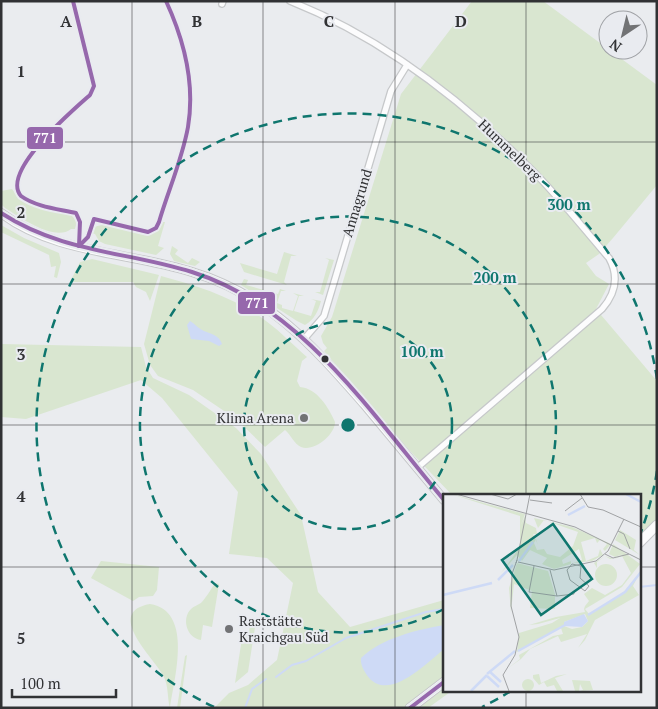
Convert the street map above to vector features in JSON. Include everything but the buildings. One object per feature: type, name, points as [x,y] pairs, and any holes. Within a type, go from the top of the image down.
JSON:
[{"type":"main road","points":[[640,542],[657,525]]},
{"type":"main road","points":[[410,708],[443,683]]},
{"type":"street","name":"Hummelberg","points":[[290,1],[342,27],[407,65],[463,106],[533,171],[614,266],[616,281],[610,298],[602,309],[417,468]]},
{"type":"street","name":"Annagrund","points":[[304,338],[324,316],[390,91],[407,65]]},
{"type":"street","points":[[1,213],[28,230],[55,240],[163,264],[217,281],[268,308],[304,338],[443,499]]},
{"type":"green space","points":[[472,1],[543,1],[598,42],[598,60],[623,60],[657,85],[657,185],[599,254],[586,263],[596,276],[609,284],[596,309],[657,381],[657,519],[640,535],[640,494],[451,494],[409,450],[324,351],[327,348],[321,336],[332,317],[401,94]]},
{"type":"green space","points":[[12,189],[26,201],[72,216],[77,222],[75,229],[56,233],[47,231],[5,208],[1,204],[1,191]]},
{"type":"green space","points":[[165,222],[158,246],[164,248],[156,255],[105,244],[99,241],[95,234],[91,233],[95,227],[104,225],[149,233],[156,230]]},
{"type":"green space","points":[[1,225],[24,238],[59,253],[61,262],[57,278],[54,277],[56,266],[51,267],[49,255],[1,232]]},
{"type":"green space","points":[[172,246],[178,250],[175,254],[188,263],[192,258],[200,262],[195,266],[174,261],[170,254]]},
{"type":"green space","points":[[284,252],[297,256],[291,256],[284,282],[287,285],[244,272],[240,263],[277,274]]},
{"type":"green space","points":[[325,258],[334,260],[323,295],[315,292],[320,292],[329,260]]},
{"type":"green space","points":[[92,259],[159,275],[150,301],[146,292],[136,287],[133,282],[70,282],[80,262]]},
{"type":"green space","points":[[161,276],[203,289],[242,306],[271,325],[307,357],[302,361],[297,381],[300,387],[306,388],[317,395],[329,411],[335,422],[332,432],[328,437],[317,445],[306,448],[294,442],[285,430],[265,447],[236,419],[193,390],[158,376],[150,365],[144,344]]},
{"type":"green space","points":[[244,279],[248,280],[246,285],[278,294],[280,289],[286,291],[281,291],[277,303],[282,305],[282,308],[293,311],[298,296],[293,293],[304,296],[299,296],[294,311],[311,316],[316,301],[311,299],[321,301],[319,308],[314,317],[305,325],[241,285]]},
{"type":"green space","points":[[1,344],[141,347],[146,367],[153,378],[189,395],[236,428],[261,454],[301,515],[318,592],[350,627],[443,600],[443,679],[406,708],[214,708],[229,693],[248,685],[277,660],[293,583],[267,558],[229,554],[238,492],[162,398],[141,380],[26,419],[1,417]]},
{"type":"green space","points":[[101,561],[159,567],[157,590],[153,596],[139,597],[133,601],[91,578]]},
{"type":"green space","points":[[215,583],[219,584],[212,627],[203,625],[201,640],[196,639],[189,632],[186,618],[193,607],[203,601]]},
{"type":"green space","points":[[150,604],[164,609],[172,619],[177,632],[177,664],[170,708],[163,675],[142,647],[131,625],[131,616],[137,609]]},
{"type":"green space","points":[[251,620],[256,621],[248,672],[235,683],[243,632],[249,632]]},
{"type":"green space","points":[[187,655],[180,708],[177,708],[185,656]]},
{"type":"green space","points":[[443,686],[443,692],[450,692],[428,708],[415,708]]},
{"type":"water","points":[[190,321],[202,330],[217,337],[222,344],[219,346],[209,341],[191,339],[187,325]]},
{"type":"water","points":[[443,625],[443,650],[419,670],[398,682],[388,685],[379,684],[370,679],[361,663],[361,658],[369,651],[389,640],[422,629]]},
{"type":"waterway","points":[[640,587],[657,585]]},
{"type":"waterway","points":[[276,677],[292,665],[306,661],[346,638],[426,612],[443,609]]},
{"type":"waterway","points":[[245,708],[252,689],[266,679]]},
{"type":"transit line","name":"771","points":[[73,1],[94,86],[90,95],[55,127],[29,157],[17,185],[21,196],[27,200],[76,213],[80,222],[79,246]]},
{"type":"transit line","name":"771","points":[[79,246],[88,237],[94,219],[148,232],[156,228],[159,222],[182,151],[190,111],[189,79],[183,47],[166,1]]},
{"type":"transit line","name":"771","points":[[1,213],[24,226],[71,244],[192,272],[232,288],[268,310],[302,337],[333,367],[443,499]]},
{"type":"transit line","name":"771","points":[[410,708],[443,683]]},
{"type":"place","name":"Klima Arena","points":[[304,418]]},
{"type":"place","name":"Raststätte Kraichgau Süd","points":[[229,629]]}]
